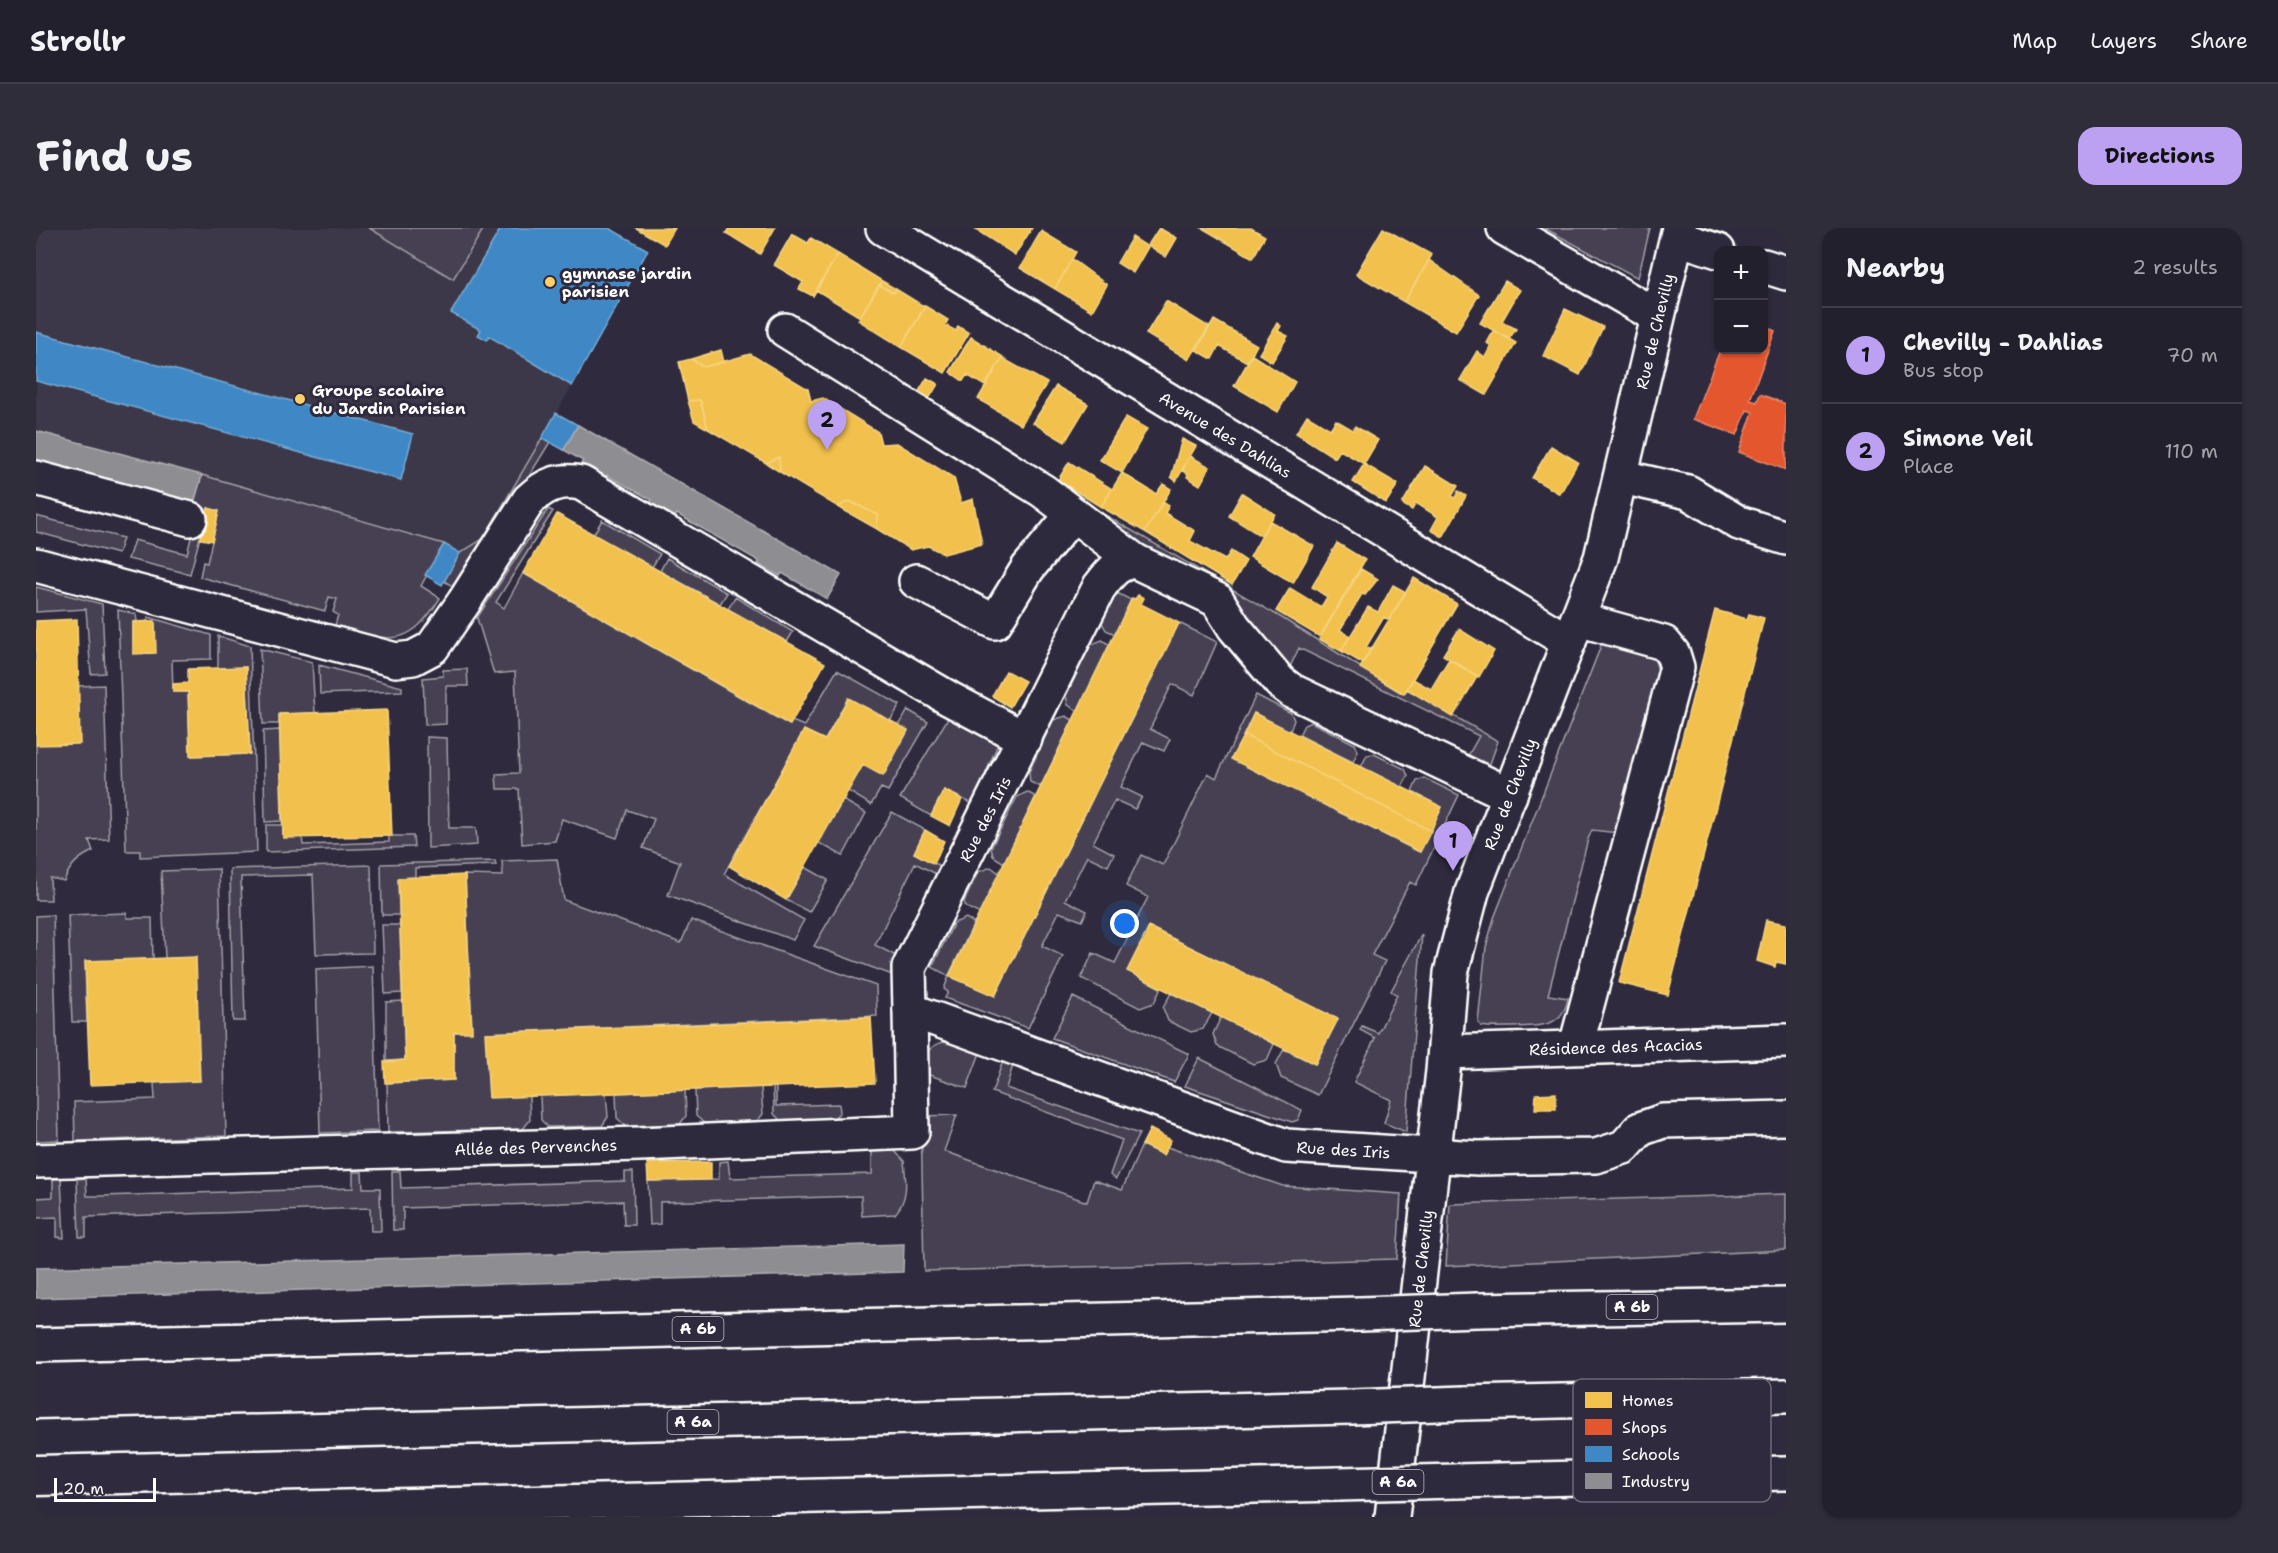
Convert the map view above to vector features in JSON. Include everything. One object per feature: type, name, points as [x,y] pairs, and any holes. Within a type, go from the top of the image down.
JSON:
[{"type":"main road","name":"Avenue des Dahlias","points":[[883,228],[1574,630],[1664,644],[1673,654],[1677,667],[1576,1046]]},
{"type":"main road","points":[[1504,228],[1657,316]]},
{"type":"main road","name":"Rue de Chevilly","points":[[1392,1517],[1434,1155],[1451,973],[1461,928],[1601,558],[1678,233]]},
{"type":"main road","points":[[1678,233],[1714,249]]},
{"type":"main road","points":[[1768,267],[1786,273]]},
{"type":"main road","points":[[785,330],[1043,491],[1135,561],[1217,600],[1234,627],[1280,682],[1292,691],[1510,795]]},
{"type":"main road","points":[[1622,477],[1688,492],[1739,523],[1786,538]]},
{"type":"main road","points":[[36,478],[190,519]]},
{"type":"main road","points":[[36,565],[396,660],[413,658],[432,648],[454,618],[529,500],[553,483],[581,483],[950,699],[1025,739]]},
{"type":"main road","points":[[916,581],[995,622],[1028,568],[1073,514]]},
{"type":"main road","name":"Rue des Iris","points":[[1135,561],[1123,562],[1113,569],[1100,586],[909,969],[910,1010],[1286,1146],[1478,1158],[1596,1156],[1624,1147],[1640,1129],[1664,1122],[1786,1118]]},
{"type":"main road","name":"Allée des Pervenches","points":[[36,1161],[650,1144],[912,1132],[910,1010]]},
{"type":"main road","name":"Résidence des Acacias","points":[[1445,1052],[1786,1041]]},
{"type":"main road","name":"A 6b","points":[[36,1345],[1478,1310],[1786,1305]]},
{"type":"main road","name":"A 6a","points":[[1771,1396],[1786,1396]]},
{"type":"main road","name":"A 6a","points":[[36,1437],[1573,1401]]},
{"type":"main road","name":"A 6a","points":[[1771,1473],[1786,1473]]},
{"type":"main road","name":"A 6a","points":[[36,1514],[1573,1478]]},
{"type":"shaded area","name":"Groupe scolaire du Jardin Parisien","points":[[36,228],[501,228],[451,313],[481,330],[479,335],[487,340],[489,336],[572,386],[483,539],[460,553],[444,544],[418,535],[202,475],[194,503],[36,459]]},
{"type":"shaded area","points":[[369,228],[484,228],[453,279]]},
{"type":"shaded area","points":[[1544,228],[1650,228],[1638,278]]},
{"type":"shaded area","points":[[542,438],[550,442],[459,590],[444,581],[460,553],[483,539]]},
{"type":"shaded area","points":[[202,475],[444,544],[421,586],[440,598],[417,627],[406,634],[383,637],[335,625],[338,615],[333,612],[337,599],[329,597],[325,611],[200,577],[203,562],[207,563],[219,511],[208,508],[190,574],[128,559],[134,540],[187,554],[199,506],[194,503]]},
{"type":"shaded area","points":[[548,509],[553,511],[496,602],[504,608],[523,573],[789,725],[792,721],[804,726],[837,670],[900,705],[890,721],[848,698],[825,740],[804,731],[724,874],[804,920],[793,940],[668,895],[680,862],[643,848],[654,819],[627,810],[617,838],[562,819],[555,841],[522,844],[519,789],[497,789],[496,774],[519,773],[515,672],[494,674],[477,618]]},
{"type":"shaded area","points":[[1100,512],[1282,618],[1403,694],[1407,689],[1498,741],[1486,775],[1464,763],[1479,736],[1299,648],[1287,673],[1137,551],[1140,542],[1094,522]]},
{"type":"shaded area","points":[[36,516],[123,538],[118,554],[36,532]]},
{"type":"shaded area","points":[[602,520],[660,554],[652,567],[593,535]]},
{"type":"shaded area","points":[[667,558],[727,593],[720,604],[660,571]]},
{"type":"shaded area","points":[[36,587],[102,604],[105,673],[91,674],[86,609],[36,612]]},
{"type":"shaded area","points":[[1117,593],[1131,600],[1115,634],[1106,630],[1101,621]]},
{"type":"shaded area","points":[[735,597],[793,632],[787,642],[728,609]]},
{"type":"shaded area","points":[[118,610],[136,614],[137,621],[133,622],[133,653],[154,621],[147,621],[148,617],[211,635],[211,659],[172,660],[173,692],[188,692],[191,756],[250,754],[246,667],[218,668],[218,636],[250,646],[257,852],[140,857],[140,851],[126,851]]},
{"type":"shaded area","points":[[1179,623],[1217,642],[1194,695],[1172,684],[1150,729],[1170,739],[1164,751],[1143,742],[1121,787],[1142,797],[1135,809],[1115,800],[1093,843],[1114,854],[1108,866],[1087,856],[1065,900],[1087,911],[1082,921],[1059,912],[1042,946],[1063,956],[1028,1028],[945,998],[948,992],[944,989],[949,976],[932,967],[954,923],[966,918],[974,923],[949,975],[995,996]]},
{"type":"shaded area","points":[[1604,638],[1653,654],[1659,674],[1618,833],[1592,830],[1588,839],[1548,995],[1568,998],[1565,1008],[1555,1020],[1541,1025],[1481,1026],[1478,1022],[1486,947],[1494,918]]},
{"type":"shaded area","points":[[1102,640],[1110,645],[1078,711],[1068,705],[1066,696],[1090,645]]},
{"type":"shaded area","points":[[260,649],[312,662],[315,713],[279,714],[279,724],[263,724]]},
{"type":"shaded area","points":[[319,665],[402,687],[402,691],[320,694]]},
{"type":"shaded area","points":[[467,669],[468,686],[446,686],[446,724],[425,725],[423,678],[443,676],[443,670]]},
{"type":"shaded area","points":[[104,685],[109,839],[89,840],[93,851],[75,863],[64,881],[50,878],[51,900],[36,900],[36,745],[78,686]]},
{"type":"shaded area","points":[[1256,695],[1291,713],[1294,720],[1290,731],[1254,713],[1232,759],[1419,852],[1442,807],[1412,792],[1417,781],[1424,778],[1459,795],[1416,885],[1410,882],[1372,955],[1385,961],[1318,1095],[1281,1078],[1276,1064],[1284,1049],[1315,1064],[1338,1019],[1149,927],[1128,971],[1161,988],[1154,1003],[1140,1008],[1081,978],[1093,953],[1115,963],[1148,897],[1126,886],[1141,855],[1163,865],[1208,773],[1216,778]]},
{"type":"shaded area","points":[[908,710],[928,722],[888,791],[881,788],[871,805],[848,791],[863,765],[884,775],[908,731],[899,726]]},
{"type":"shaded area","points":[[951,713],[1000,739],[973,804],[944,790],[931,816],[900,798]]},
{"type":"shaded area","points":[[1066,716],[1073,720],[1041,787],[1030,782],[1029,772],[1053,720]]},
{"type":"shaded area","points":[[1311,722],[1355,744],[1358,751],[1353,762],[1299,735],[1304,725]]},
{"type":"shaded area","points":[[280,730],[282,821],[265,822],[263,731]]},
{"type":"shaded area","points":[[427,737],[447,738],[449,828],[476,828],[477,845],[428,848]]},
{"type":"shaded area","points":[[1374,754],[1405,769],[1408,776],[1402,787],[1361,767],[1367,755]]},
{"type":"shaded area","points":[[1027,792],[1036,797],[1004,863],[993,856],[991,848],[1017,797]]},
{"type":"shaded area","points":[[843,800],[866,813],[843,856],[819,843]]},
{"type":"shaded area","points":[[892,812],[925,830],[914,853],[947,869],[942,877],[915,863],[875,945],[898,957],[895,976],[814,946]]},
{"type":"shaded area","points":[[266,825],[283,825],[302,837],[303,845],[389,842],[389,836],[413,836],[414,847],[266,852]]},
{"type":"shaded area","points":[[557,859],[564,900],[681,943],[691,920],[876,986],[877,1016],[486,1033],[489,1097],[529,1096],[530,1120],[523,1129],[388,1132],[387,1083],[454,1080],[454,1032],[472,1031],[465,875],[503,876],[502,861]]},
{"type":"shaded area","points":[[495,861],[496,865],[415,868],[415,877],[398,878],[399,915],[382,915],[381,864]]},
{"type":"shaded area","points":[[371,865],[373,953],[316,954],[313,875],[241,877],[245,1021],[233,1021],[230,869]]},
{"type":"shaded area","points":[[805,867],[828,880],[809,912],[786,900]]},
{"type":"shaded area","points":[[991,867],[999,873],[980,914],[966,907],[964,902],[978,872]]},
{"type":"shaded area","points":[[219,869],[226,1136],[75,1141],[74,1102],[155,1099],[154,1083],[200,1080],[165,958],[161,871]]},
{"type":"shaded area","points":[[127,913],[127,918],[152,918],[153,959],[85,962],[87,1022],[72,1022],[68,915]]},
{"type":"shaded area","points":[[53,915],[59,1140],[36,1141],[36,916]]},
{"type":"shaded area","points":[[382,925],[400,925],[402,993],[385,994]]},
{"type":"shaded area","points":[[1422,934],[1406,1132],[1384,1123],[1391,1100],[1354,1082],[1375,1038],[1360,1030],[1362,1026],[1378,1033],[1397,995],[1391,991]]},
{"type":"shaded area","points":[[373,966],[378,1131],[320,1133],[316,969]]},
{"type":"shaded area","points":[[1171,993],[1212,1013],[1203,1029],[1191,1032],[1168,1021],[1163,1008]]},
{"type":"shaded area","points":[[1073,997],[1189,1054],[1174,1082],[1052,1038]]},
{"type":"shaded area","points":[[403,1001],[405,1060],[386,1061],[386,1002]]},
{"type":"shaded area","points":[[1221,1017],[1274,1044],[1267,1060],[1253,1064],[1217,1046],[1213,1034]]},
{"type":"shaded area","points":[[952,1041],[981,1050],[967,1088],[921,1072],[924,1059],[930,1049],[938,1043]]},
{"type":"shaded area","points":[[1004,1058],[1014,1062],[1006,1088],[1139,1134],[1116,1179],[1110,1175],[1122,1140],[992,1092]]},
{"type":"shaded area","points":[[1199,1058],[1302,1110],[1298,1120],[1292,1122],[1185,1086]]},
{"type":"shaded area","points":[[761,1087],[763,1114],[757,1121],[704,1123],[696,1116],[695,1090]]},
{"type":"shaded area","points":[[773,1087],[776,1087],[776,1106],[839,1104],[840,1112],[833,1119],[781,1121],[774,1114]]},
{"type":"shaded area","points":[[685,1090],[686,1116],[680,1124],[626,1126],[617,1118],[616,1093]]},
{"type":"shaded area","points":[[606,1093],[608,1117],[602,1126],[548,1127],[541,1120],[540,1096]]},
{"type":"shaded area","points":[[957,1115],[944,1151],[1087,1202],[1094,1180],[1122,1190],[1142,1145],[1163,1155],[1167,1147],[1283,1186],[1401,1194],[1397,1259],[924,1271],[921,1116]]},
{"type":"shaded area","points":[[872,1149],[893,1149],[904,1161],[905,1196],[895,1214],[862,1216],[861,1196],[660,1202],[660,1224],[650,1225],[648,1181],[719,1179],[719,1162],[728,1161],[730,1178],[872,1174]]},
{"type":"shaded area","points":[[392,1171],[400,1171],[401,1188],[625,1181],[625,1172],[633,1172],[634,1225],[624,1225],[623,1201],[403,1208],[403,1230],[393,1230]]},
{"type":"shaded area","points":[[353,1172],[362,1172],[363,1188],[380,1188],[381,1231],[371,1231],[370,1208],[86,1217],[86,1237],[79,1237],[77,1179],[86,1178],[87,1196],[102,1196],[353,1188]]},
{"type":"shaded area","points":[[53,1179],[61,1179],[64,1238],[57,1237],[57,1217],[36,1218],[36,1198],[53,1197]]},
{"type":"shaded area","points":[[1786,1194],[1786,1250],[1446,1266],[1450,1204]]},
{"type":"building: Homes","points":[[636,228],[675,228],[665,245]]},
{"type":"building: Homes","points":[[729,228],[775,228],[760,254],[726,233]]},
{"type":"building: Homes","points":[[973,228],[1032,228],[1015,255]]},
{"type":"building: Homes","points":[[1159,228],[1177,238],[1166,257],[1148,245]]},
{"type":"building: Homes","points":[[1202,228],[1251,228],[1265,236],[1253,258]]},
{"type":"building: Homes","points":[[1383,228],[1432,255],[1404,302],[1356,274]]},
{"type":"building: Homes","points":[[1041,231],[1076,252],[1055,289],[1020,268]]},
{"type":"building: Homes","points":[[792,234],[808,243],[811,238],[838,254],[813,296],[799,289],[803,282],[774,265]]},
{"type":"building: Homes","points":[[1132,237],[1148,247],[1133,273],[1117,263]]},
{"type":"building: Homes","points":[[838,254],[882,281],[860,317],[816,290]]},
{"type":"building: Homes","points":[[1072,259],[1107,285],[1092,311],[1055,289]]},
{"type":"building: Homes","points":[[1429,260],[1479,295],[1456,332],[1404,302]]},
{"type":"building: Homes","points":[[882,281],[896,289],[894,293],[879,285]]},
{"type":"building: Homes","points":[[1505,281],[1520,290],[1502,321],[1516,329],[1509,339],[1480,323]]},
{"type":"building: Homes","points":[[879,285],[894,293],[896,289],[925,307],[901,347],[858,320]]},
{"type":"building: Homes","points":[[1166,301],[1209,327],[1189,360],[1146,334]]},
{"type":"building: Homes","points":[[925,306],[948,320],[945,325],[956,331],[958,326],[969,333],[945,373],[901,347]]},
{"type":"building: Homes","points":[[1565,309],[1603,327],[1580,375],[1543,356]]},
{"type":"building: Homes","points":[[1214,320],[1257,345],[1247,362],[1219,346],[1212,359],[1196,350]]},
{"type":"building: Homes","points":[[1277,323],[1281,326],[1278,331],[1288,336],[1272,362],[1259,354]]},
{"type":"building: Homes","points":[[1494,330],[1516,343],[1486,395],[1460,380],[1477,351],[1485,357],[1491,346],[1487,343]]},
{"type":"building: Homes","points":[[971,337],[1003,357],[985,386],[967,375],[963,381],[950,372]]},
{"type":"building: Homes","points":[[721,350],[724,362],[704,367],[691,359]]},
{"type":"building: Homes","points":[[750,354],[808,389],[811,401],[823,398],[878,432],[881,444],[897,443],[954,478],[961,503],[973,499],[982,544],[944,554],[928,546],[911,550],[877,529],[878,515],[849,501],[838,507],[780,472],[779,457],[766,463],[708,429],[700,400],[688,401],[679,362],[691,359],[704,367]]},
{"type":"building: Homes","points":[[1252,355],[1295,382],[1278,412],[1234,386]]},
{"type":"building: Homes","points":[[1002,358],[1047,383],[1021,425],[978,399]]},
{"type":"building: Homes","points":[[927,378],[938,384],[924,407],[913,401]]},
{"type":"building: Homes","points":[[1056,386],[1088,404],[1065,442],[1033,423]]},
{"type":"building: Homes","points":[[700,400],[708,429],[694,421],[688,401]]},
{"type":"building: Homes","points":[[1307,415],[1330,429],[1336,420],[1353,430],[1355,426],[1378,440],[1364,464],[1340,450],[1335,458],[1296,433]]},
{"type":"building: Homes","points":[[1126,417],[1147,429],[1122,473],[1100,460]]},
{"type":"building: Homes","points":[[1182,439],[1196,446],[1176,481],[1171,477]]},
{"type":"building: Homes","points":[[1551,446],[1578,462],[1560,494],[1532,478]]},
{"type":"building: Homes","points":[[1190,456],[1210,467],[1200,485],[1187,477],[1188,474],[1182,470]]},
{"type":"building: Homes","points":[[779,457],[780,472],[766,463]]},
{"type":"building: Homes","points":[[1069,462],[1112,489],[1101,507],[1058,480]]},
{"type":"building: Homes","points":[[1364,464],[1398,484],[1386,503],[1353,482]]},
{"type":"building: Homes","points":[[1425,466],[1458,486],[1452,496],[1455,498],[1458,491],[1466,496],[1443,537],[1431,530],[1438,517],[1416,503],[1412,510],[1402,504]]},
{"type":"building: Homes","points":[[1122,473],[1156,494],[1163,484],[1171,489],[1145,532],[1101,507]]},
{"type":"building: Homes","points":[[1242,493],[1275,514],[1261,536],[1229,516]]},
{"type":"building: Homes","points":[[849,501],[878,515],[877,529],[838,507]]},
{"type":"building: Homes","points":[[1163,502],[1169,506],[1165,513],[1195,531],[1190,541],[1225,560],[1231,551],[1246,561],[1232,585],[1145,532]]},
{"type":"building: Homes","points":[[208,508],[219,511],[212,541],[200,539]]},
{"type":"building: Homes","points":[[557,514],[825,663],[790,725],[523,573]]},
{"type":"building: Homes","points":[[1270,521],[1314,546],[1293,583],[1250,557]]},
{"type":"building: Homes","points":[[1337,543],[1365,560],[1320,637],[1276,611],[1290,588],[1321,607],[1327,597],[1312,587]]},
{"type":"building: Homes","points":[[1361,569],[1378,579],[1365,595],[1362,594],[1340,630],[1350,636],[1341,651],[1319,639]]},
{"type":"building: Homes","points":[[1414,578],[1457,604],[1404,694],[1360,668]]},
{"type":"building: Homes","points":[[1393,585],[1406,592],[1389,620],[1384,617],[1366,647],[1371,650],[1362,663],[1341,651],[1368,607],[1378,612]]},
{"type":"building: Homes","points":[[1138,595],[1144,598],[1141,604],[1179,623],[995,996],[949,976],[1132,598],[1135,599]]},
{"type":"building: Homes","points":[[1715,610],[1747,619],[1749,614],[1764,618],[1668,995],[1619,983]]},
{"type":"building: Homes","points":[[77,619],[80,744],[36,745],[36,621]]},
{"type":"building: Homes","points":[[155,621],[156,653],[133,654],[133,622]]},
{"type":"building: Homes","points":[[1459,629],[1494,651],[1479,677],[1443,655]]},
{"type":"building: Homes","points":[[1449,659],[1477,677],[1453,717],[1407,689],[1413,679],[1431,689]]},
{"type":"building: Homes","points":[[246,667],[250,754],[190,756],[188,692],[173,692],[173,684],[188,683],[188,669]]},
{"type":"building: Homes","points":[[1006,671],[1025,681],[1010,707],[992,696]]},
{"type":"building: Homes","points":[[848,698],[908,730],[883,776],[863,765],[786,900],[729,866],[804,730],[825,740]]},
{"type":"building: Homes","points":[[387,710],[392,836],[283,838],[279,714]]},
{"type":"building: Homes","points":[[1254,713],[1442,807],[1431,831],[1244,735]]},
{"type":"building: Homes","points":[[1244,735],[1431,831],[1420,852],[1231,759]]},
{"type":"building: Homes","points":[[944,790],[962,799],[950,826],[931,816]]},
{"type":"building: Homes","points":[[925,830],[944,841],[934,864],[914,853]]},
{"type":"building: Homes","points":[[465,875],[472,1032],[454,1032],[454,1080],[385,1083],[384,1062],[405,1060],[398,878]]},
{"type":"building: Homes","points":[[1766,920],[1786,924],[1786,964],[1776,962],[1775,967],[1757,961]]},
{"type":"building: Homes","points":[[1149,927],[1338,1019],[1315,1064],[1127,971]]},
{"type":"building: Homes","points":[[196,957],[200,1081],[90,1085],[85,961]]},
{"type":"building: Homes","points":[[871,1017],[875,1083],[489,1098],[485,1033]]},
{"type":"building: Homes","points":[[1556,1093],[1556,1109],[1535,1109],[1536,1094]]},
{"type":"building: Homes","points":[[1150,1129],[1171,1140],[1163,1155],[1142,1145]]},
{"type":"building: Homes","points":[[711,1162],[711,1180],[648,1181],[647,1163]]},
{"type":"building: Shops","points":[[1768,328],[1775,331],[1768,350]]},
{"type":"building: Shops","points":[[1718,354],[1767,354],[1750,400],[1757,402],[1760,394],[1786,404],[1786,470],[1739,452],[1753,412],[1747,410],[1737,435],[1693,419]]},
{"type":"building: Schools","name":"gymnase jardin parisien","points":[[501,228],[609,228],[648,250],[572,386],[489,336],[487,340],[478,335],[481,330],[451,313]]},
{"type":"building: Schools","points":[[36,332],[413,434],[401,480],[36,381]]},
{"type":"building: Schools","points":[[556,413],[578,425],[564,450],[542,438]]},
{"type":"building: Schools","points":[[444,544],[460,553],[442,585],[425,575]]},
{"type":"building: Industry","points":[[578,425],[841,575],[827,599],[782,573],[780,576],[758,564],[759,561],[677,514],[675,517],[650,503],[652,500],[607,475],[606,478],[581,464],[583,461],[564,450]]},
{"type":"building: Industry","points":[[36,431],[202,475],[194,503],[36,459]]},
{"type":"building: Industry","points":[[904,1244],[903,1272],[36,1298],[36,1268]]},
{"type":"place","name":"gymnase jardin parisien","points":[[550,282]]},
{"type":"place","name":"Groupe scolaire du Jardin Parisien","points":[[300,399]]},
{"type":"place","name":"Simone Veil","points":[[827,450]]},
{"type":"place","name":"Chevilly - Dahlias","points":[[1453,871]]}]
